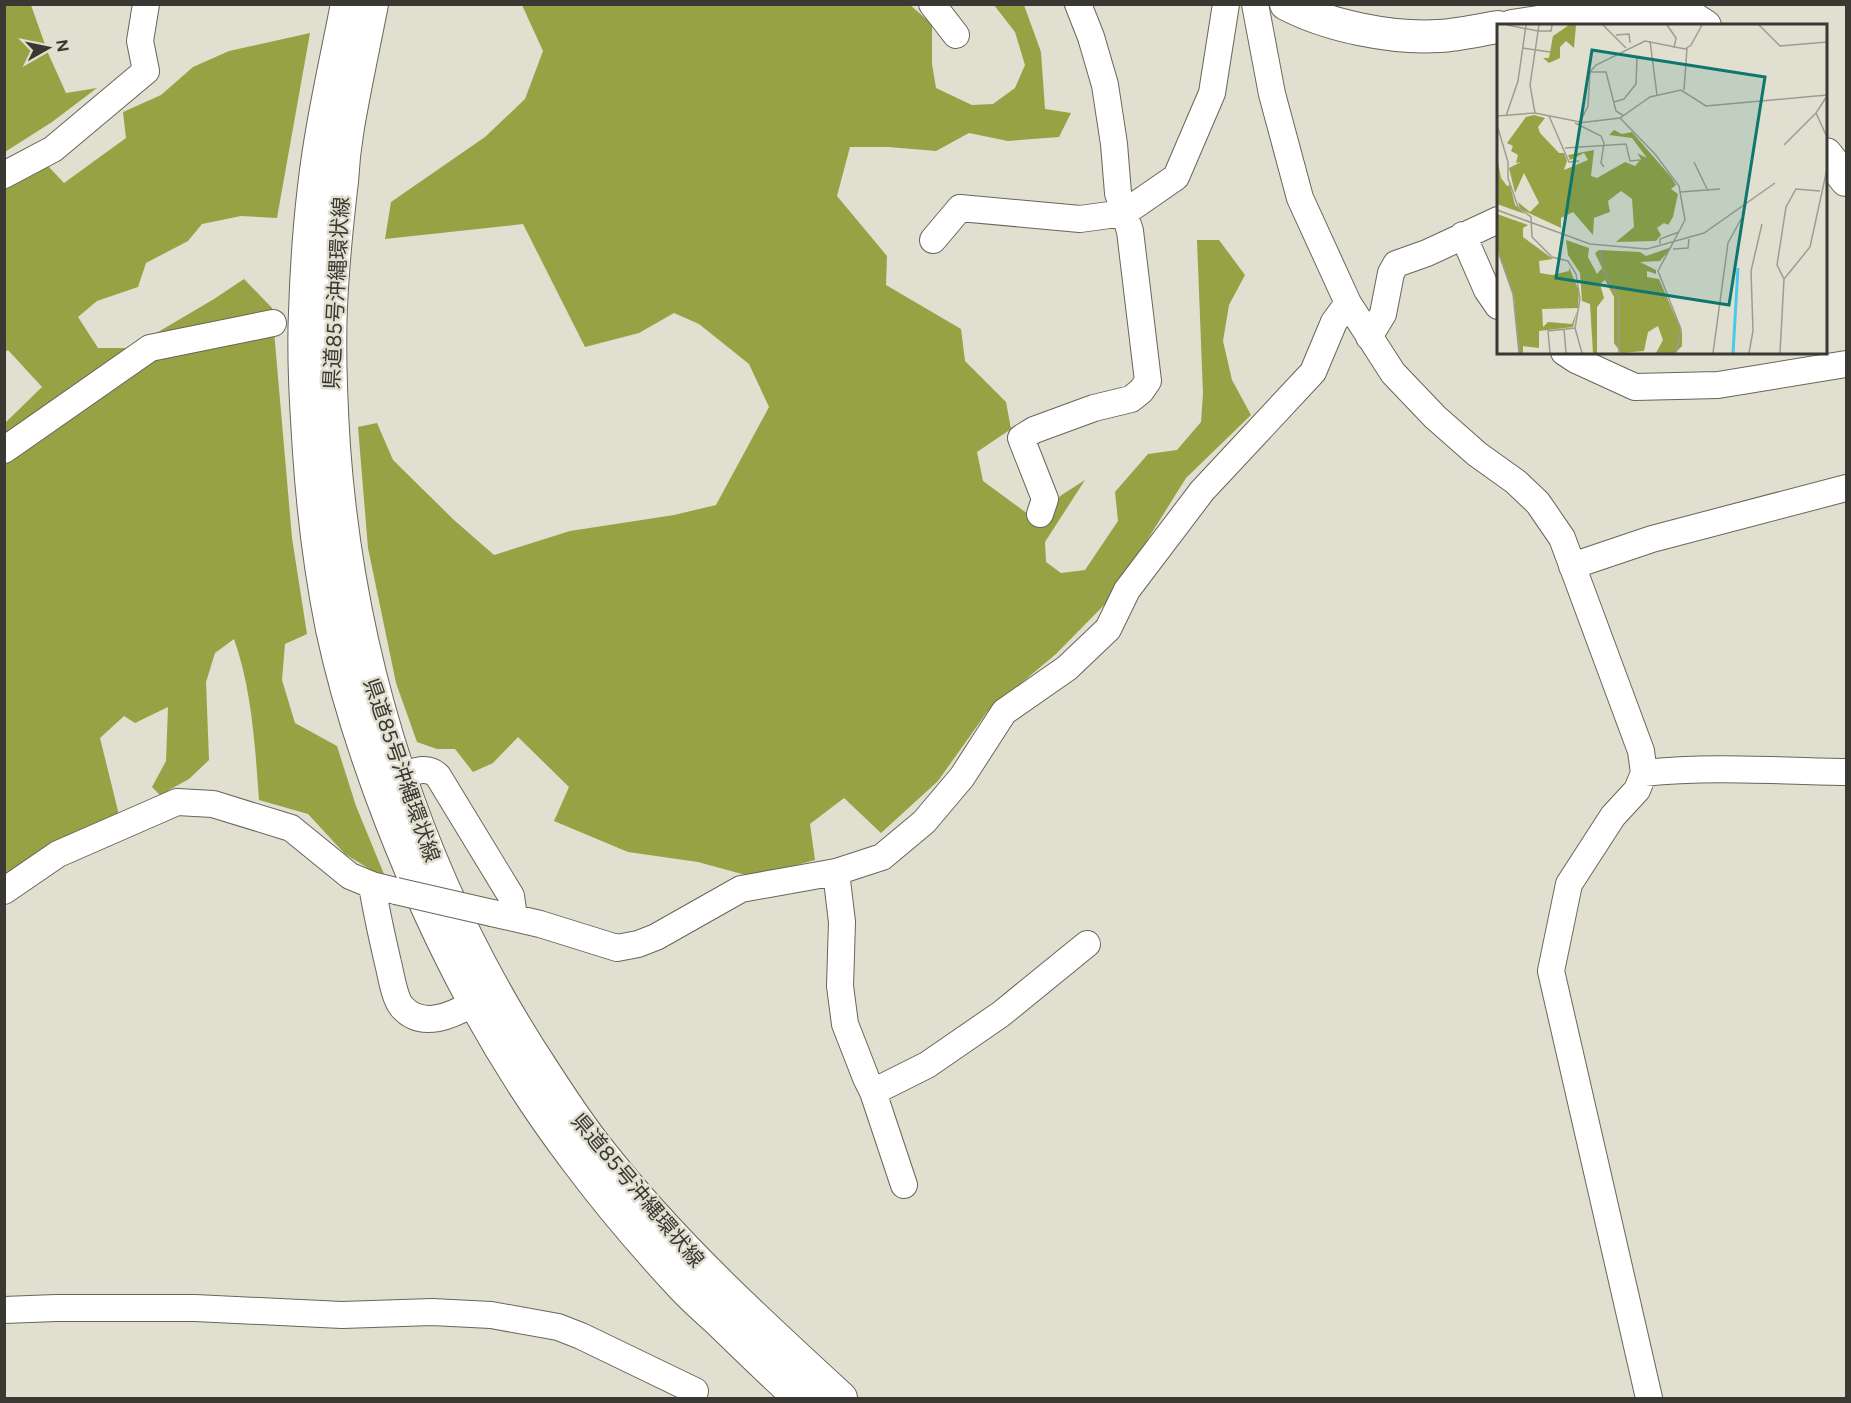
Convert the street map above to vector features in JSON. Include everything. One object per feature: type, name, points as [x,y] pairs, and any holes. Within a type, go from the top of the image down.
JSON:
[{"type":"main road","name":"県道85号沖縄環状線","points":[[347,4],[322,129],[311,222],[305,313],[304,389],[318,546],[335,640],[358,729],[375,778],[407,862],[440,936],[480,1014],[507,1062],[579,1165],[684,1288],[778,1359],[841,1398]]},
{"type":"main road","name":"県道85号沖縄環状線","points":[[372,4],[347,130],[337,219],[331,307],[330,387],[336,468],[350,583],[383,726],[428,852],[462,928],[517,1028],[565,1103],[606,1160],[701,1266],[778,1359],[800,1398]]},
{"type":"main road","points":[[1286,4],[1335,22],[1383,34],[1439,36],[1497,27]]},
{"type":"main road","points":[[1525,24],[1625,9],[1696,24]]},
{"type":"main road","points":[[1827,155],[1846,180]]},
{"type":"street","points":[[4,175],[53,148],[146,71],[140,41],[146,4]]},
{"type":"street","points":[[932,4],[956,35]]},
{"type":"street","points":[[1040,514],[1045,499],[1021,438],[1034,430],[1094,408],[1131,399],[1141,392],[1148,381],[1130,231],[1118,193],[1114,144],[1105,85],[1091,37],[1078,4]]},
{"type":"street","points":[[933,240],[960,208],[1080,219],[1124,213],[1176,177],[1212,93],[1226,4]]},
{"type":"street","points":[[1255,4],[1272,94],[1300,198],[1348,303],[1394,373],[1435,417],[1478,454],[1516,482],[1538,503],[1562,538],[1641,751],[1644,773],[1637,790],[1613,816],[1569,884],[1551,971],[1649,1398]]},
{"type":"street","points":[[1369,337],[1383,314],[1391,273],[1396,264],[1427,253],[1497,220]]},
{"type":"street","points":[[1463,235],[1487,290],[1497,305]]},
{"type":"street","points":[[4,891],[58,854],[177,802],[213,804],[291,828],[350,876],[384,888],[503,915],[617,948],[638,944],[656,937],[741,889],[836,872],[882,857],[924,822],[962,777],[1004,712],[1067,668],[1108,629],[1126,591],[1202,491],[1313,372],[1334,322],[1348,303]]},
{"type":"street","points":[[4,450],[150,348],[273,323]]},
{"type":"street","points":[[1567,354],[1575,360],[1635,387],[1718,385],[1846,364]]},
{"type":"street","points":[[1572,566],[1652,539],[1846,488]]},
{"type":"street","points":[[400,776],[432,770],[438,776],[511,896],[503,915]]},
{"type":"street","points":[[1644,773],[1717,770],[1846,772]]},
{"type":"street","points":[[836,872],[842,922],[840,986],[845,1024],[873,1092],[904,1185]]},
{"type":"street","points":[[384,888],[378,921],[394,988],[401,1006],[413,1016],[425,1019],[442,1018],[459,1012],[480,1014]]},
{"type":"street","points":[[873,1092],[927,1065],[1001,1014],[1087,944]]},
{"type":"street","points":[[4,1310],[195,1308],[342,1315],[432,1312],[491,1314],[558,1327],[695,1391]]},
{"type":"green space","points":[[5,4],[31,5],[48,53],[66,93],[97,88],[52,122],[5,152]]},
{"type":"green space","points":[[522,5],[910,5],[932,24],[932,64],[936,88],[972,105],[993,104],[1015,88],[1025,65],[1015,32],[994,5],[1024,5],[1041,52],[1045,109],[1071,113],[1059,137],[1008,141],[969,133],[936,151],[889,147],[850,147],[837,196],[887,256],[886,285],[961,329],[965,361],[1006,402],[1011,429],[977,452],[983,481],[1028,514],[1045,520],[1060,496],[1085,480],[1045,542],[1046,562],[1061,573],[1085,570],[1118,521],[1115,492],[1148,454],[1177,450],[1201,422],[1203,394],[1197,240],[1219,240],[1245,275],[1229,305],[1223,341],[1232,380],[1251,415],[1186,478],[1111,598],[1056,654],[987,712],[938,781],[881,833],[844,798],[810,824],[815,860],[753,877],[698,862],[628,852],[554,821],[569,787],[518,737],[493,763],[473,772],[455,749],[437,749],[417,742],[396,683],[368,548],[358,427],[377,423],[393,460],[454,520],[494,555],[570,531],[674,515],[716,505],[769,407],[749,364],[699,324],[674,313],[639,333],[585,347],[523,224],[385,239],[391,202],[485,137],[525,99],[543,51]]},
{"type":"green space","points":[[310,33],[277,218],[241,216],[202,224],[188,241],[146,263],[138,287],[97,301],[78,317],[98,348],[131,348],[244,279],[272,308],[292,538],[307,634],[285,644],[282,680],[295,723],[337,746],[356,806],[386,879],[345,854],[308,814],[259,800],[249,698],[234,639],[215,653],[206,682],[209,760],[189,779],[160,795],[152,787],[166,761],[168,707],[135,723],[124,716],[100,738],[119,815],[5,879],[5,423],[42,387],[8,350],[5,352],[4,186],[48,166],[64,183],[126,138],[123,112],[161,95],[193,67],[229,51]]}]
